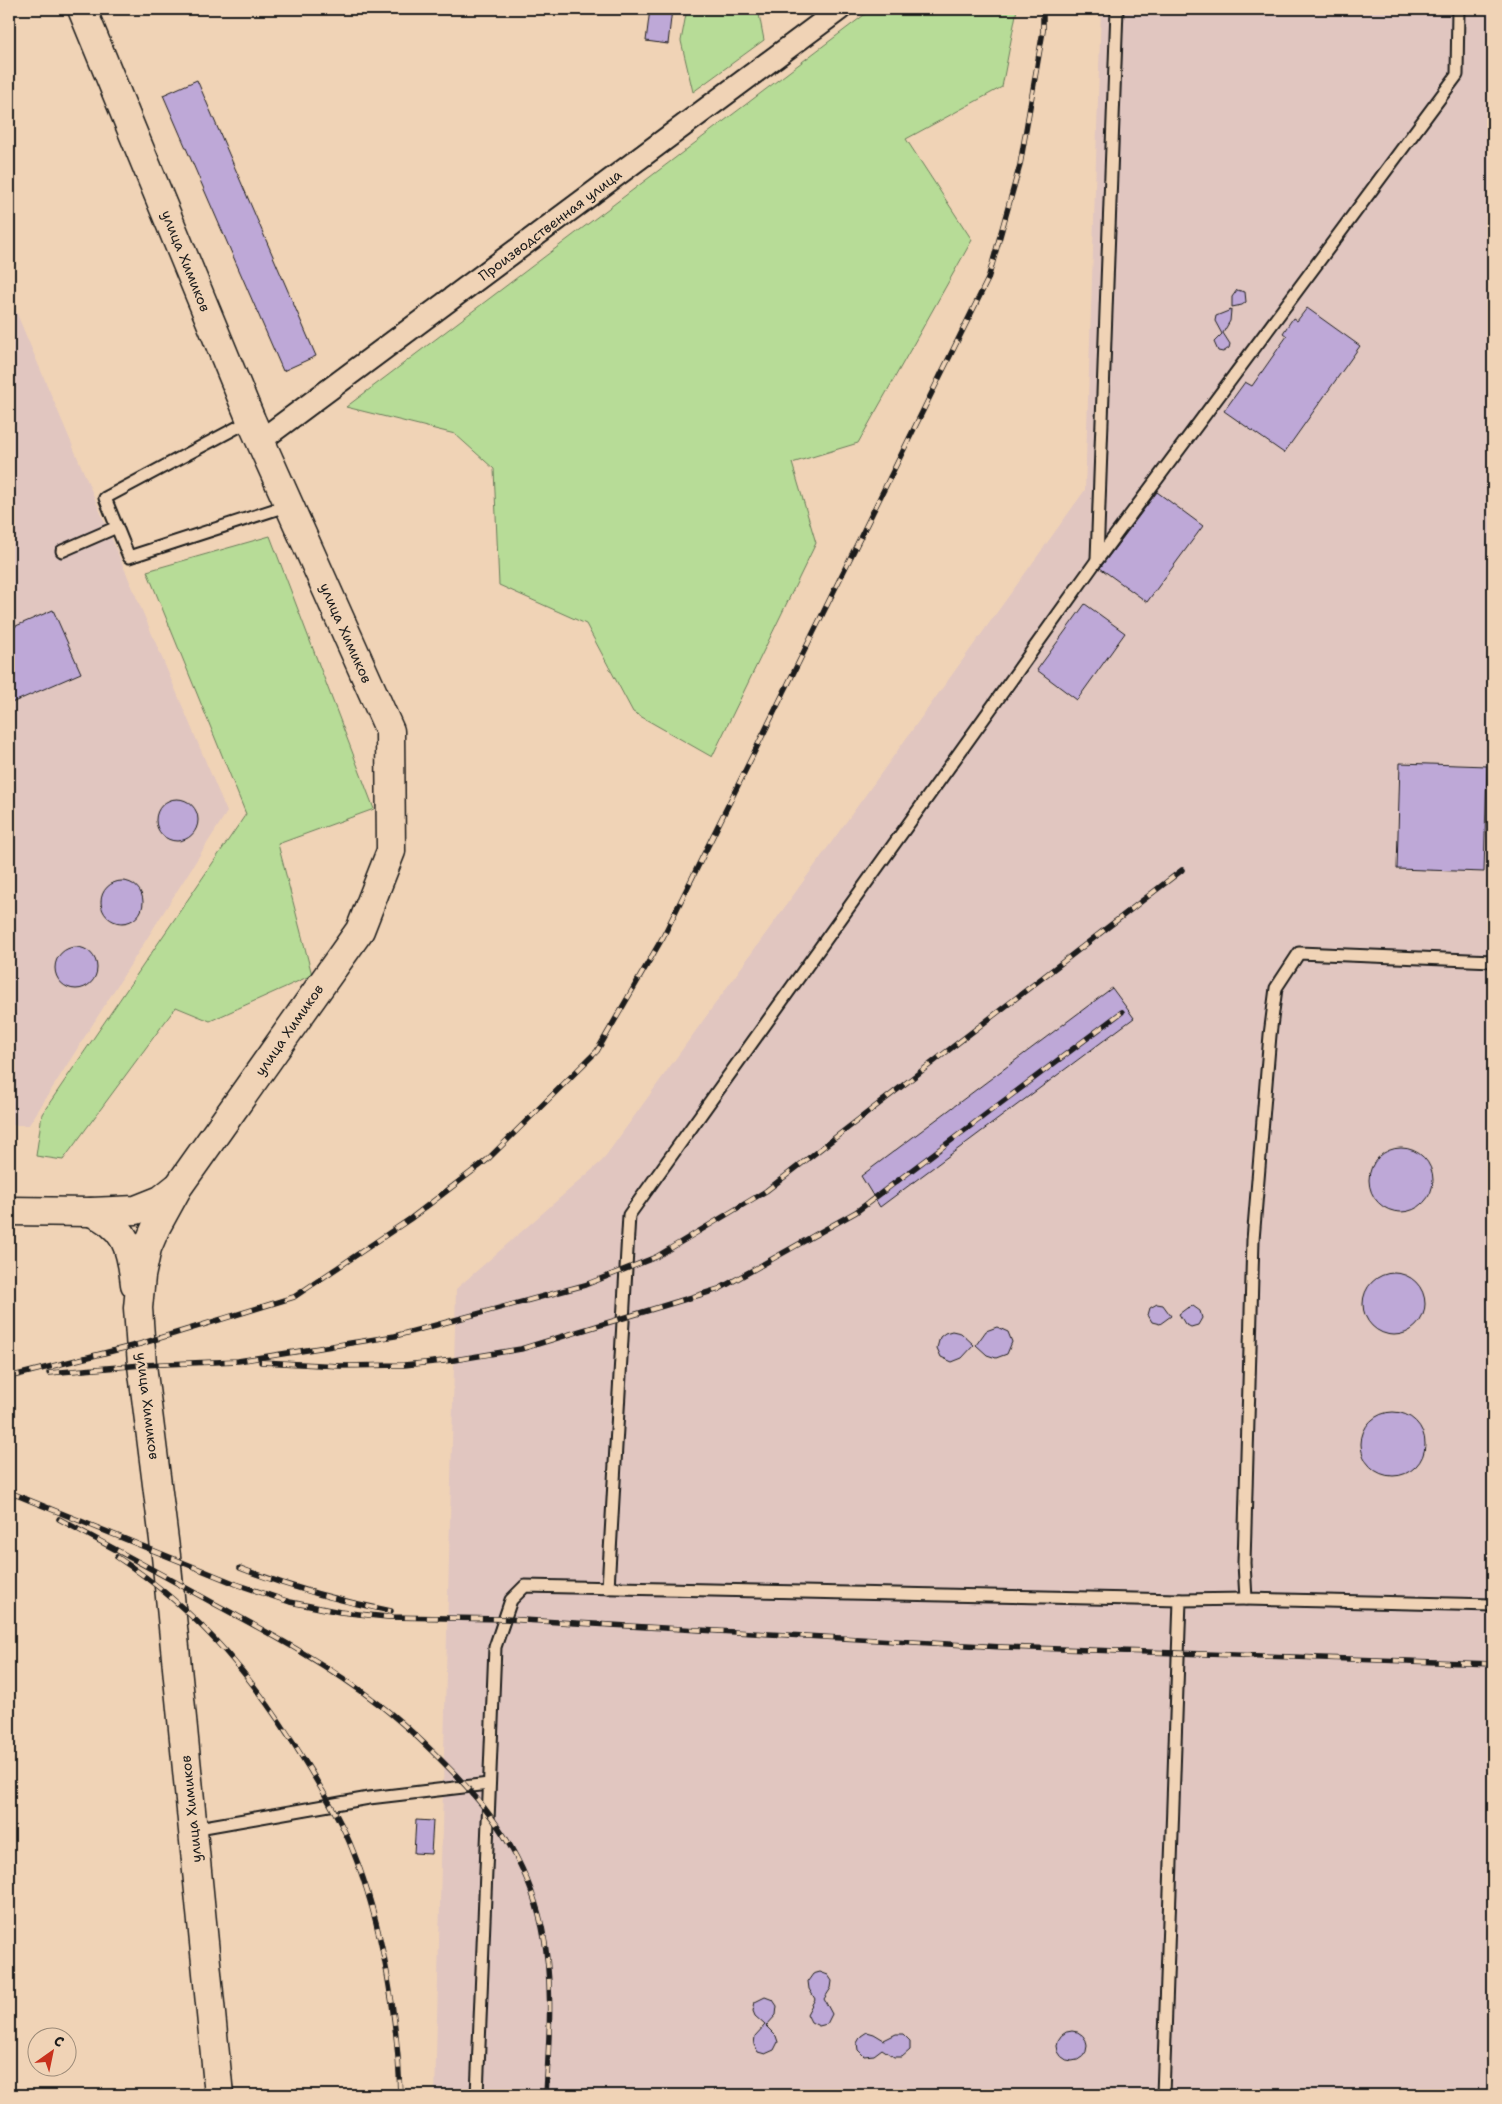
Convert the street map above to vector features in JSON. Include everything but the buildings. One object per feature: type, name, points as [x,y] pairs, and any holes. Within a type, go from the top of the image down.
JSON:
[{"type":"street","name":"улица Химиков","points":[[82,9],[256,431],[390,732],[391,851],[360,930],[178,1187],[147,1248],[141,1276],[138,1308],[142,1365],[166,1556],[219,2095]]},
{"type":"street","name":"Производственная улица","points":[[256,431],[840,9]]},
{"type":"street","points":[[9,1211],[91,1212],[136,1210],[161,1200],[178,1187]]},
{"type":"street","points":[[91,1212],[112,1222],[127,1241],[133,1264],[138,1308]]},
{"type":"lane","points":[[1097,560],[1118,9]]},
{"type":"lane","points":[[608,1588],[629,1215],[1097,560],[1457,75],[1458,9]]},
{"type":"lane","points":[[256,431],[105,498],[129,557],[289,505]]},
{"type":"lane","points":[[62,551],[117,527]]},
{"type":"lane","points":[[1246,1599],[1244,1563],[1245,1454],[1253,1240],[1276,988],[1299,953],[1493,962]]},
{"type":"lane","points":[[477,2095],[495,1647],[511,1600],[525,1586],[1493,1605]]},
{"type":"lane","points":[[1163,2095],[1180,1600]]},
{"type":"lane","points":[[193,1829],[369,1798],[489,1784]]},
{"type":"shaded area","points":[[1101,9],[1493,9],[1493,2095],[435,2095],[456,1289],[602,1161],[1085,490]]},
{"type":"shaded area","points":[[9,295],[227,812],[29,1125],[9,1125]]},
{"type":"green space","points":[[687,9],[758,9],[764,40],[693,92],[681,41]]},
{"type":"green space","points":[[872,9],[1017,9],[1002,87],[906,139],[972,240],[858,443],[792,463],[816,543],[712,757],[633,712],[586,624],[499,585],[494,469],[455,434],[346,407]]},
{"type":"green space","points":[[270,536],[374,809],[278,844],[312,975],[210,1021],[176,1007],[63,1160],[36,1156],[42,1114],[246,814],[147,571]]},
{"type":"railway","points":[[9,1377],[140,1344],[294,1297],[410,1219],[487,1160],[597,1051],[663,937],[988,279],[1020,165],[1043,31],[1043,9]]},
{"type":"railway","points":[[49,1373],[142,1365],[238,1361],[395,1336],[585,1285],[656,1257],[766,1191],[1182,870]]},
{"type":"railway","points":[[261,1362],[340,1366],[404,1365],[454,1360],[521,1349],[719,1289],[856,1212],[1122,1012]]},
{"type":"railway","points":[[9,1492],[236,1584],[290,1602],[340,1612],[387,1617],[505,1619],[1002,1647],[1493,1664]]},
{"type":"railway","points":[[59,1519],[278,1639],[320,1663],[361,1690],[404,1725],[476,1797],[491,1816],[516,1857],[535,1902],[542,1927],[546,1948],[549,1990],[546,2095]]},
{"type":"railway","points":[[117,1557],[175,1601],[225,1651],[248,1678],[290,1737],[338,1819],[349,1840],[363,1879],[387,1971],[396,2035],[400,2095]]},
{"type":"railway","points":[[240,1568],[314,1593],[391,1611]]}]
